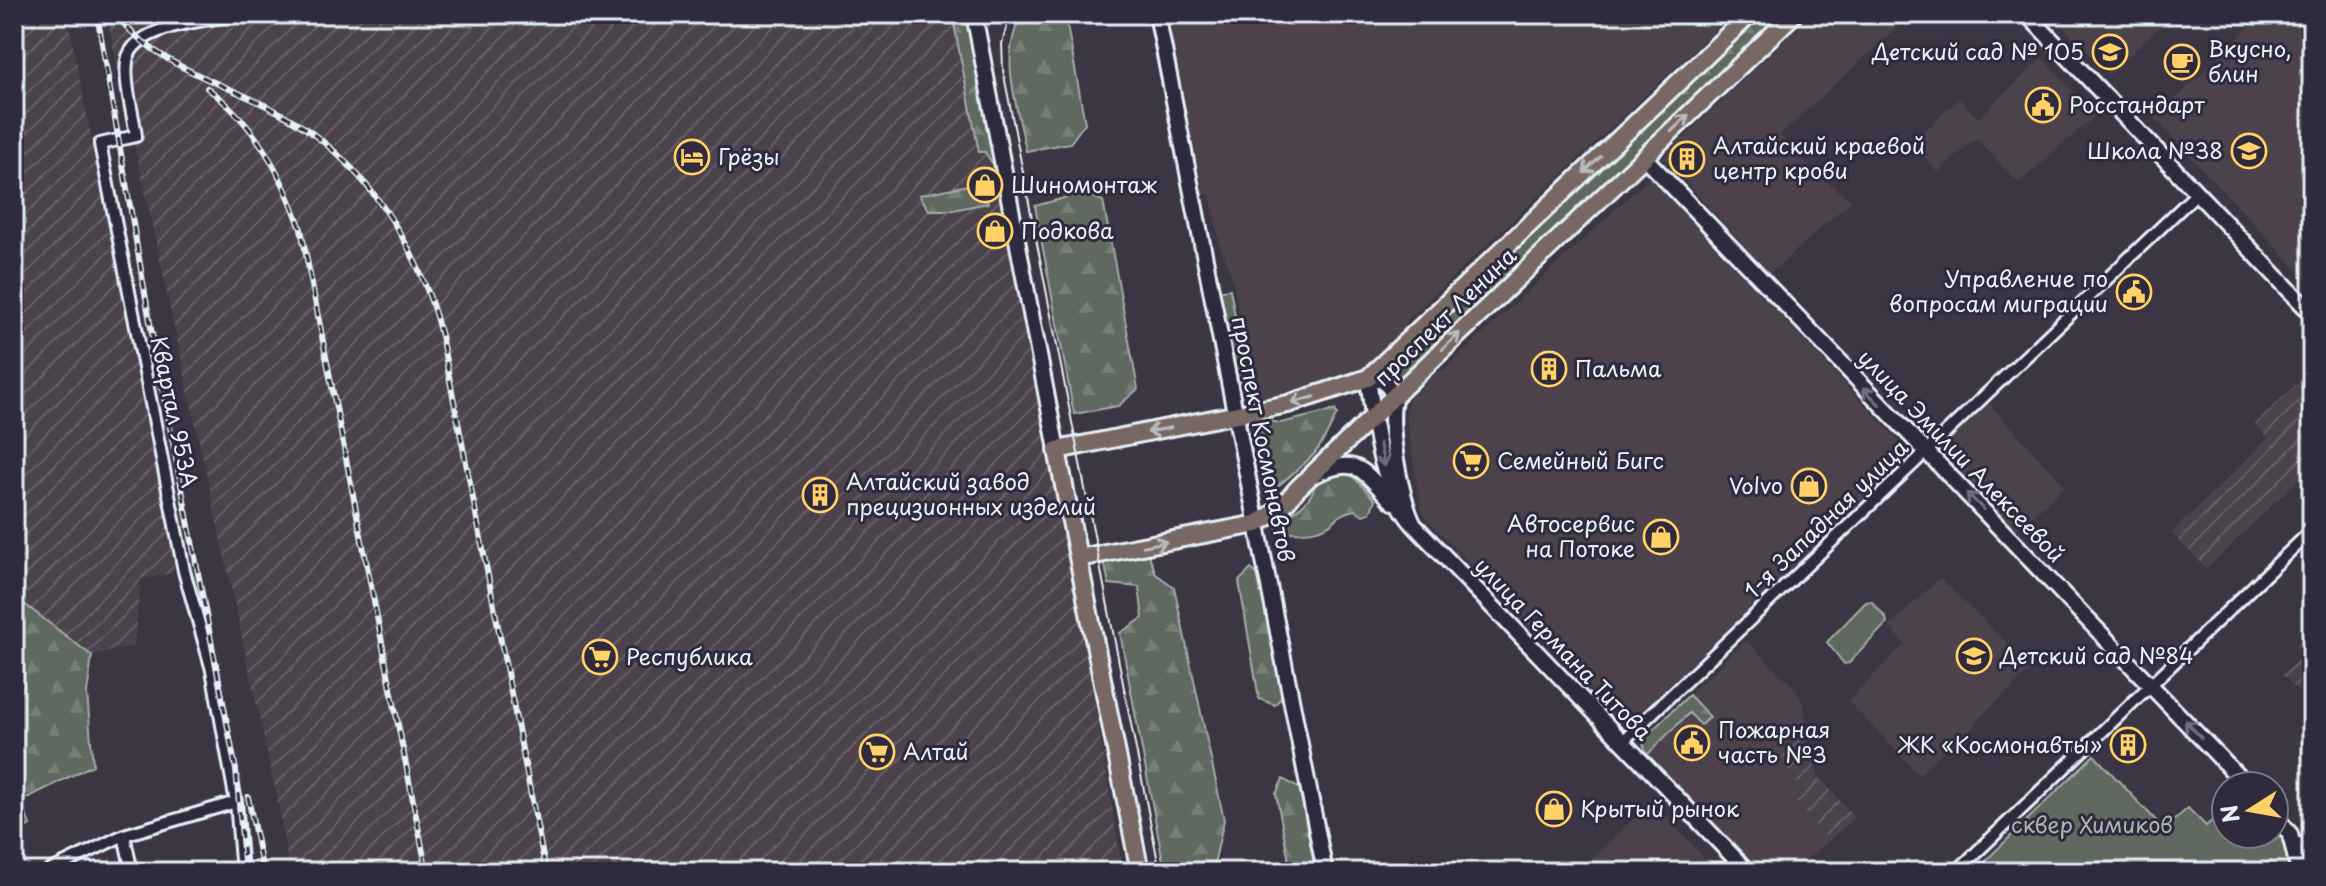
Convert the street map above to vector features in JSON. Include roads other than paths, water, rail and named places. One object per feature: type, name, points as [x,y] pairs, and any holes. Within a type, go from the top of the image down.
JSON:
[{"type":"main road","name":"проспект Ленина","points":[[1057,450],[1322,395],[1368,378],[1750,14]]},
{"type":"main road","name":"проспект Ленина","points":[[1079,558],[1257,524],[1280,509],[1794,14]]},
{"type":"main road","points":[[1057,450],[1140,872]]},
{"type":"street","name":"Квартал 953А","points":[[242,14],[161,30],[139,40],[128,56],[127,70],[136,136],[100,144],[184,571],[212,670],[236,802],[242,872]]},
{"type":"street","points":[[976,14],[1057,450]]},
{"type":"street","name":"проспект Космонавтов","points":[[1157,14],[1325,872]]},
{"type":"street","points":[[2027,14],[2312,314]]},
{"type":"street","name":"улица Эмилии Алексеевой","points":[[1644,157],[2232,770]]},
{"type":"street","name":"1-я Западная улица","points":[[1622,742],[2197,193]]},
{"type":"street","points":[[1401,510],[1389,488],[1368,378],[1384,381],[1395,396],[1391,413],[1397,455],[1405,506],[1414,525]]},
{"type":"street","points":[[1310,477],[1340,464],[1352,465],[1401,510]]},
{"type":"street","name":"улица Германа Титова","points":[[1401,510],[1748,872]]},
{"type":"street","points":[[1956,872],[2312,530]]},
{"type":"street","points":[[47,872],[124,835],[236,802]]},
{"type":"street","points":[[124,835],[132,872]]},
{"type":"street","points":[[2290,839],[2299,872]]},
{"type":"street","points":[[2294,845],[2312,841]]},
{"type":"tram line","points":[[1010,14],[1002,44],[1003,70],[1160,872]]},
{"type":"railway","points":[[97,14],[152,334],[236,770],[245,872]]},
{"type":"railway","points":[[115,14],[132,33],[171,61],[280,113],[310,132],[363,181],[404,240],[433,306],[442,340],[546,872]]},
{"type":"railway","points":[[207,88],[253,133],[276,169],[301,229],[427,872]]},
{"type":"railway","points":[[248,797],[263,872]]},
{"type":"place","name":"Детский сад № 105","points":[[2110,52]]},
{"type":"place","name":"Вкусно, блин","points":[[2182,62]]},
{"type":"place","name":"Росстандарт","points":[[2043,105]]},
{"type":"place","name":"Школа №38","points":[[2249,151]]},
{"type":"place","name":"Грёзы","points":[[692,157]]},
{"type":"place","name":"Алтайский краевой центр крови","points":[[1687,159]]},
{"type":"place","name":"Шиномонтаж","points":[[985,185]]},
{"type":"place","name":"Подкова","points":[[995,231]]},
{"type":"place","name":"Управление по вопросам миграции","points":[[2134,292]]},
{"type":"place","name":"Пальма","points":[[1549,369]]},
{"type":"place","name":"Семейный Бигс","points":[[1471,461]]},
{"type":"place","name":"Volvo","points":[[1809,486]]},
{"type":"place","name":"Алтайский завод прецизионных изделий","points":[[820,495]]},
{"type":"place","name":"Автосервис на Потоке","points":[[1661,537]]},
{"type":"place","name":"Детский сад №84","points":[[1974,656]]},
{"type":"place","name":"Республика","points":[[600,657]]},
{"type":"place","name":"Пожарная часть №3","points":[[1692,743]]},
{"type":"place","name":"ЖК «Космонавты»","points":[[2128,745]]},
{"type":"place","name":"Алтай","points":[[877,752]]},
{"type":"place","name":"Крытый рынок","points":[[1554,809]]},
{"type":"park label","name":"сквер Химиков","points":[[2092,825]]}]
